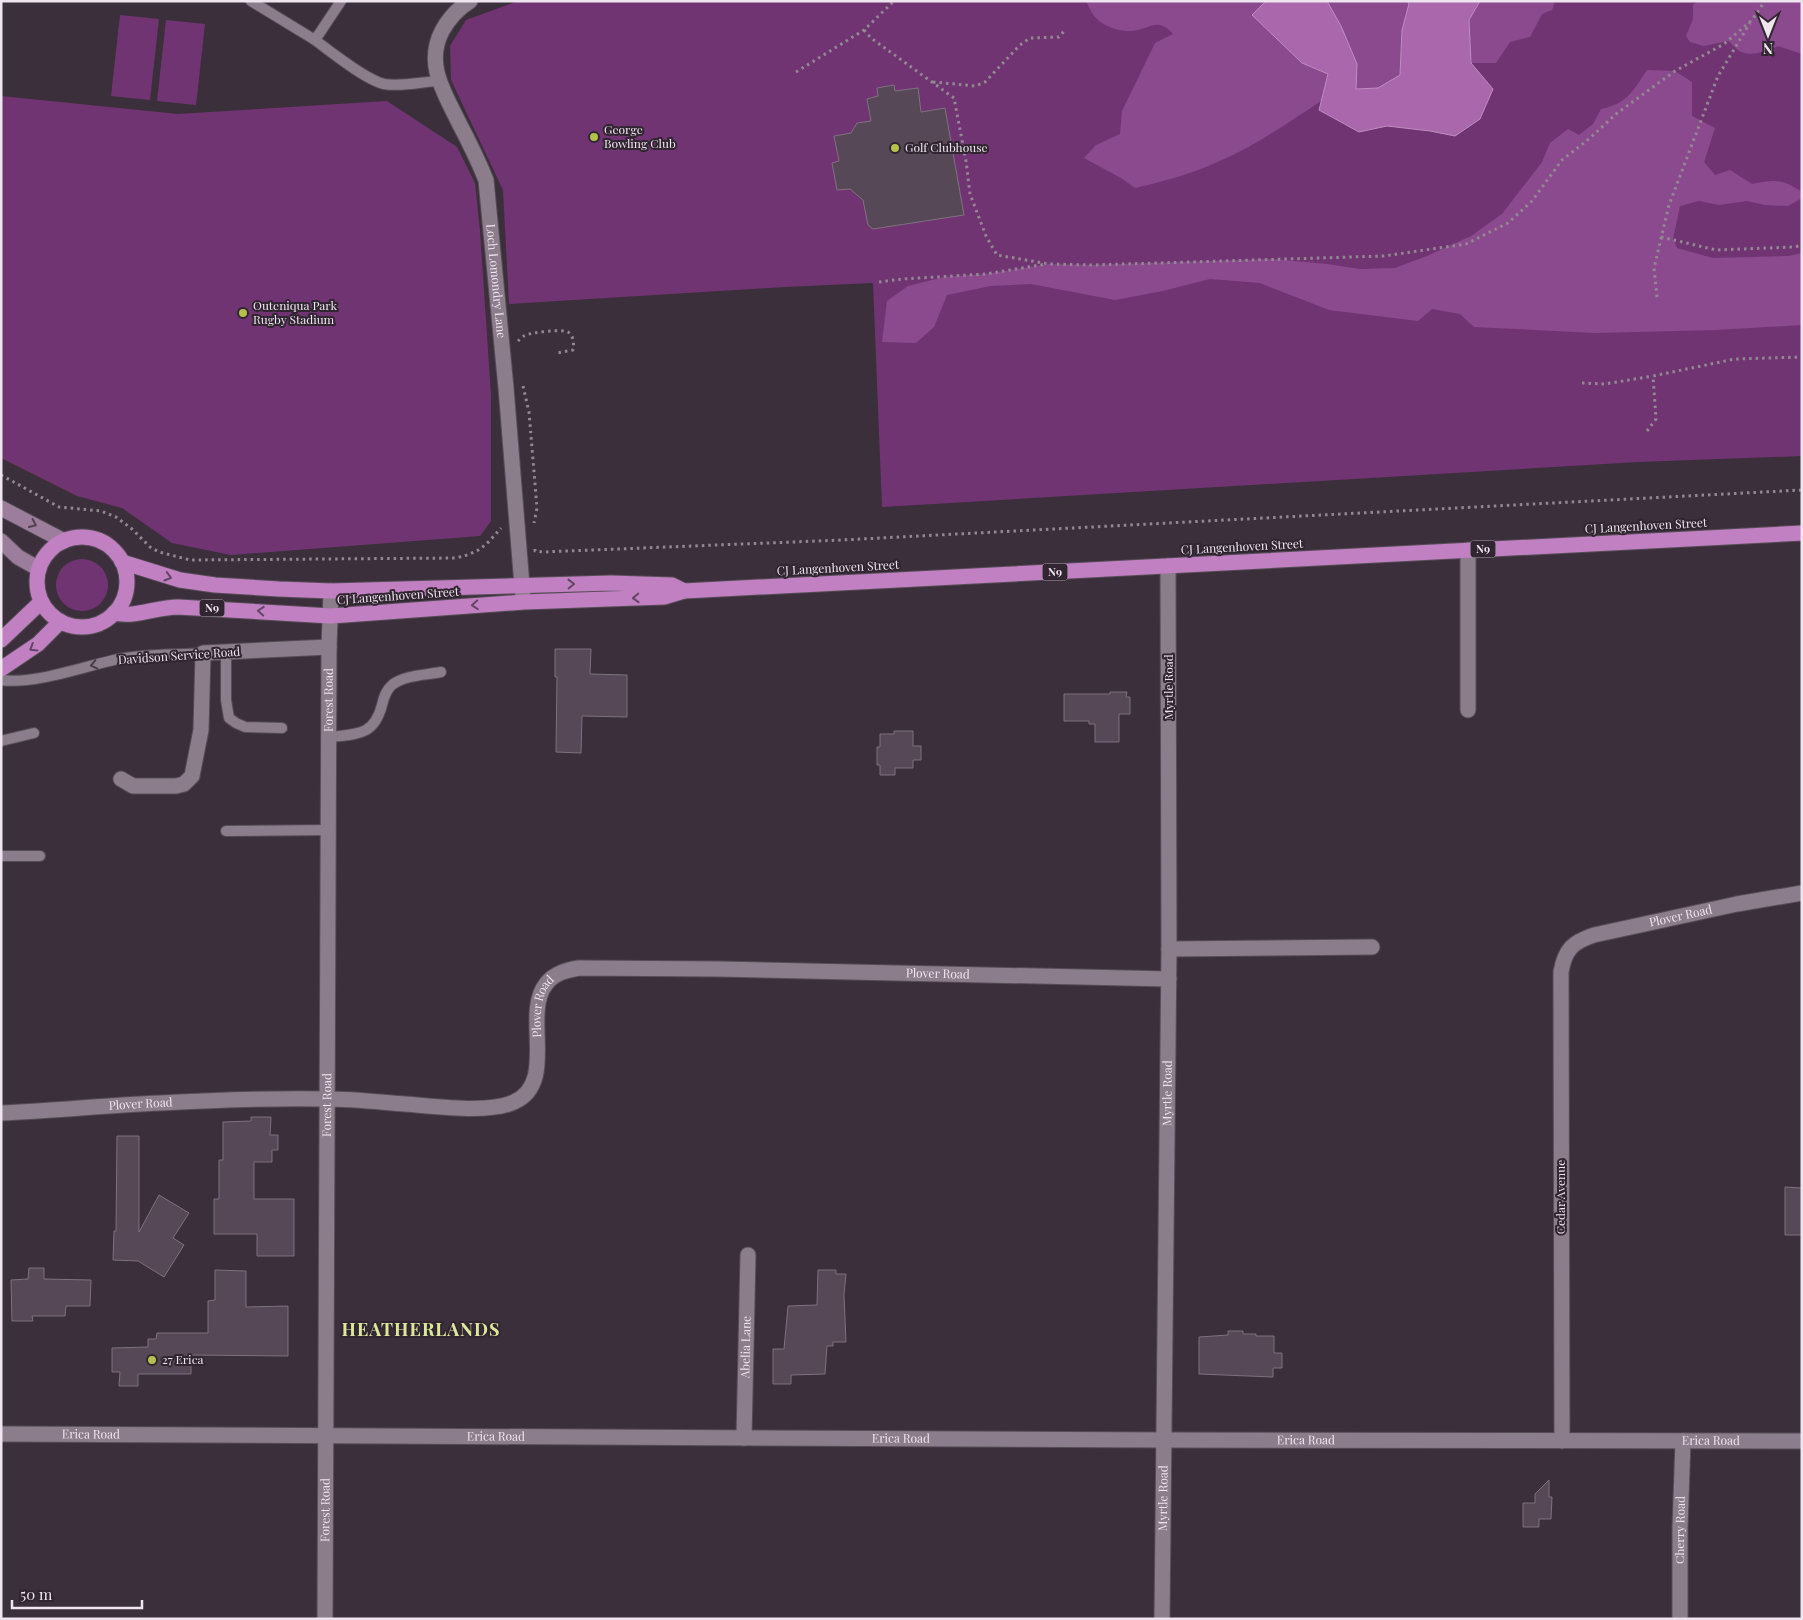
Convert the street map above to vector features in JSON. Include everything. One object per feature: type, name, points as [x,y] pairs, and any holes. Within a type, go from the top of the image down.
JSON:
[{"type":"highway","name":"CJ Langenhoven Street","points":[[114,613],[124,616],[158,608],[178,607],[331,616],[524,602],[664,597],[684,590],[1802,533]]},
{"type":"highway","name":"N9","points":[[64,541],[80,538],[97,540],[112,549],[122,562]]},
{"type":"highway","points":[[64,541],[49,552],[39,568],[37,582],[41,602],[46,610],[60,622],[76,627],[93,626],[101,623],[114,613],[122,602],[126,589],[126,575],[122,562]]},
{"type":"highway","name":"CJ Langenhoven Street","points":[[122,562],[189,582],[279,589],[332,591],[611,583],[672,585],[684,590]]},
{"type":"highway","points":[[1,640],[41,602]]},
{"type":"highway","points":[[1,670],[38,644],[60,622]]},
{"type":"street","name":"Loch Lomondry Lane","points":[[470,1],[453,13],[439,37],[434,58],[438,81],[486,180],[524,602]]},
{"type":"street","points":[[1,508],[64,541]]},
{"type":"street","points":[[1,541],[18,557],[39,568]]},
{"type":"street","points":[[1468,550],[1468,710]]},
{"type":"street","name":"Myrtle Road","points":[[1162,1619],[1169,980],[1168,566]]},
{"type":"street","name":"Forest Road","points":[[325,1619],[329,647],[332,591]]},
{"type":"street","name":"Davidson Service Road","points":[[203,653],[329,647]]},
{"type":"street","points":[[121,779],[133,786],[176,786],[184,784],[192,776],[201,730],[203,653]]},
{"type":"street","name":"Plover Road","points":[[1567,952],[1574,944],[1594,935],[1737,904],[1802,893]]},
{"type":"street","points":[[1169,949],[1372,947]]},
{"type":"street","name":"Cedar Avenue","points":[[1562,1441],[1561,972],[1567,952]]},
{"type":"street","name":"Plover Road","points":[[1,1113],[160,1102],[328,1098],[484,1108],[503,1106],[516,1102],[532,1085],[536,1073],[538,1007],[546,984],[558,974],[579,968],[719,969],[1169,980]]},
{"type":"street","name":"Abelia Lane","points":[[744,1438],[748,1255]]},
{"type":"street","name":"Erica Road","points":[[1,1434],[1802,1441]]},
{"type":"street","name":"Cherry Road","points":[[1680,1619],[1680,1528],[1683,1441]]},
{"type":"lane","points":[[251,1],[382,84],[392,85],[438,81]]},
{"type":"lane","points":[[315,40],[341,1]]},
{"type":"lane","points":[[226,652],[226,700],[229,718],[236,724],[245,727],[282,728]]},
{"type":"lane","name":"Davidson Service Road","points":[[1,680],[11,682],[29,680],[125,658],[203,653]]},
{"type":"lane","points":[[329,737],[358,734],[368,730],[374,725],[379,716],[387,689],[399,680],[440,672]]},
{"type":"lane","points":[[1,741],[34,733]]},
{"type":"lane","points":[[226,831],[328,830]]},
{"type":"lane","points":[[1,856],[40,856]]},
{"type":"path","points":[[796,72],[864,30],[894,1]]},
{"type":"path","points":[[1657,297],[1654,268],[1669,205],[1718,76],[1765,1]]},
{"type":"path","points":[[864,30],[871,38],[954,98],[970,194],[986,236],[997,255],[1049,264],[1092,265],[1384,256],[1466,244],[1508,223],[1532,201],[1562,160],[1589,139],[1616,114],[1674,71],[1724,44],[1752,20]]},
{"type":"path","points":[[932,82],[975,86],[985,82],[1020,45],[1030,38],[1059,36],[1065,30]]},
{"type":"path","points":[[1661,237],[1716,250],[1795,247],[1802,245]]},
{"type":"path","points":[[879,282],[986,274],[1049,264]]},
{"type":"path","points":[[517,346],[518,341],[529,334],[562,330],[568,332],[573,338],[573,350],[557,353]]},
{"type":"path","points":[[1582,383],[1606,384],[1735,360],[1802,357]]},
{"type":"path","points":[[1648,431],[1656,418],[1653,376]]},
{"type":"path","points":[[523,384],[529,412],[537,508],[534,527]]},
{"type":"path","points":[[1,475],[60,507],[101,511],[116,517],[159,552],[190,560],[456,558],[474,554],[489,542],[502,527]]},
{"type":"path","points":[[533,545],[535,551],[543,552],[832,541],[1802,490]]},
{"type":"shaded area","points":[[518,1],[1802,1],[1802,456],[1638,462],[882,507],[873,283],[509,304],[503,190],[451,80],[450,46],[466,20]]},
{"type":"shaded area","points":[[1086,1],[1266,1],[1252,15],[1302,63],[1328,74],[1321,101],[1266,136],[1223,160],[1181,176],[1135,188],[1121,178],[1084,158],[1096,145],[1120,134],[1122,111],[1155,43],[1173,34],[1167,28],[1157,25],[1130,31],[1112,28],[1096,18]]},
{"type":"shaded area","points":[[1266,1],[1327,1],[1341,26],[1357,64],[1356,89],[1378,88],[1400,75],[1402,30],[1409,4],[1407,1],[1480,1],[1469,20],[1471,63],[1493,89],[1480,119],[1455,136],[1387,126],[1359,132],[1319,110],[1328,74],[1302,63],[1252,15]]},
{"type":"shaded area","points":[[1327,1],[1407,1],[1409,4],[1402,30],[1400,75],[1378,88],[1355,89],[1341,26]]},
{"type":"shaded area","points":[[1480,1],[1555,1],[1552,10],[1542,14],[1530,37],[1510,42],[1496,63],[1471,63],[1469,20]]},
{"type":"shaded area","points":[[1697,1],[1802,1],[1802,54],[1778,46],[1764,52],[1752,54],[1738,50],[1728,41],[1704,46],[1690,42],[1686,36],[1693,19],[1693,5]]},
{"type":"shaded area","points":[[120,15],[159,19],[150,100],[111,96]]},
{"type":"shaded area","points":[[166,20],[205,24],[196,105],[157,101]]},
{"type":"shaded area","points":[[1647,70],[1675,71],[1692,82],[1692,116],[1715,128],[1704,162],[1715,175],[1730,170],[1752,184],[1778,181],[1789,184],[1802,192],[1802,198],[1788,206],[1765,205],[1747,201],[1719,205],[1699,201],[1680,206],[1673,239],[1677,248],[1713,258],[1789,256],[1802,253],[1802,325],[1715,330],[1596,333],[1474,327],[1460,314],[1432,309],[1418,321],[1329,310],[1260,283],[1210,279],[1163,291],[1115,300],[1031,284],[991,286],[947,295],[934,327],[916,343],[882,342],[887,301],[908,286],[944,277],[986,274],[1049,264],[1092,265],[1272,259],[1360,269],[1395,268],[1471,236],[1502,214],[1542,162],[1550,143],[1568,129],[1579,135],[1593,124],[1601,109],[1617,104],[1628,96]]},
{"type":"shaded area","name":"Outeniqua Park Rugby Stadium","points":[[1,96],[178,114],[387,101],[457,147],[475,183],[491,395],[491,521],[480,536],[231,555],[172,543],[122,508],[77,496],[1,458]]},
{"type":"shaded area","points":[[82,559],[92,561],[100,567],[106,575],[108,585],[106,595],[100,603],[92,609],[82,611],[72,609],[64,603],[58,595],[56,585],[58,575],[64,567],[72,561]]},
{"type":"building","name":"Golf Clubhouse","points":[[894,85],[895,91],[918,88],[921,112],[945,108],[964,215],[873,229],[868,225],[863,200],[850,189],[837,190],[832,163],[839,161],[834,136],[851,133],[857,123],[871,121],[867,99],[878,96],[877,88]]},
{"type":"building","points":[[555,649],[591,649],[590,674],[627,675],[627,717],[582,716],[581,753],[556,752],[557,677],[555,677]]},
{"type":"building","points":[[1110,692],[1127,692],[1126,697],[1130,697],[1130,714],[1119,714],[1119,742],[1095,742],[1095,724],[1089,724],[1089,721],[1064,721],[1064,694],[1110,694]]},
{"type":"building","points":[[894,731],[913,731],[913,746],[921,746],[921,760],[913,760],[913,768],[895,768],[895,775],[880,775],[880,765],[877,765],[877,747],[880,747],[880,734],[894,734]]},
{"type":"building","points":[[251,1117],[271,1117],[270,1135],[278,1135],[278,1150],[272,1150],[272,1162],[254,1162],[254,1199],[294,1199],[294,1256],[257,1256],[257,1234],[214,1234],[214,1199],[219,1199],[219,1160],[223,1160],[223,1122],[251,1121]]},
{"type":"building","points":[[117,1136],[139,1136],[139,1232],[159,1195],[189,1213],[173,1238],[184,1245],[164,1277],[138,1261],[113,1260],[114,1231],[116,1231]]},
{"type":"building","points":[[1785,1187],[1802,1188],[1802,1235],[1785,1235]]},
{"type":"building","points":[[29,1268],[44,1268],[44,1279],[91,1280],[90,1306],[66,1306],[65,1316],[32,1316],[33,1321],[12,1321],[11,1280],[28,1279]]},
{"type":"building","points":[[215,1270],[246,1271],[246,1307],[288,1306],[288,1356],[191,1355],[191,1374],[138,1374],[138,1386],[119,1386],[120,1372],[112,1372],[112,1348],[148,1347],[148,1339],[156,1339],[157,1333],[208,1333],[208,1301],[215,1300]]},
{"type":"building","points":[[818,1270],[836,1270],[836,1274],[846,1274],[844,1295],[846,1342],[833,1342],[833,1346],[827,1346],[825,1374],[791,1375],[791,1384],[773,1384],[773,1349],[784,1349],[788,1306],[817,1305]]},
{"type":"building","points":[[1228,1331],[1243,1331],[1243,1334],[1256,1334],[1256,1336],[1274,1336],[1274,1353],[1282,1353],[1282,1368],[1273,1368],[1273,1377],[1199,1374],[1199,1337],[1228,1335]]},
{"type":"building","points":[[1549,1480],[1549,1497],[1552,1497],[1551,1519],[1539,1519],[1539,1527],[1523,1527],[1523,1503],[1535,1503],[1535,1494]]},
{"type":"place","name":"George Bowling Club","points":[[594,137]]},
{"type":"place","name":"Golf Clubhouse","points":[[895,148]]},
{"type":"place","name":"Outeniqua Park Rugby Stadium","points":[[243,313]]},
{"type":"place","name":"27 Erica","points":[[152,1360]]},
{"type":"district","name":"HEATHERLANDS","points":[[421,1330]]}]
